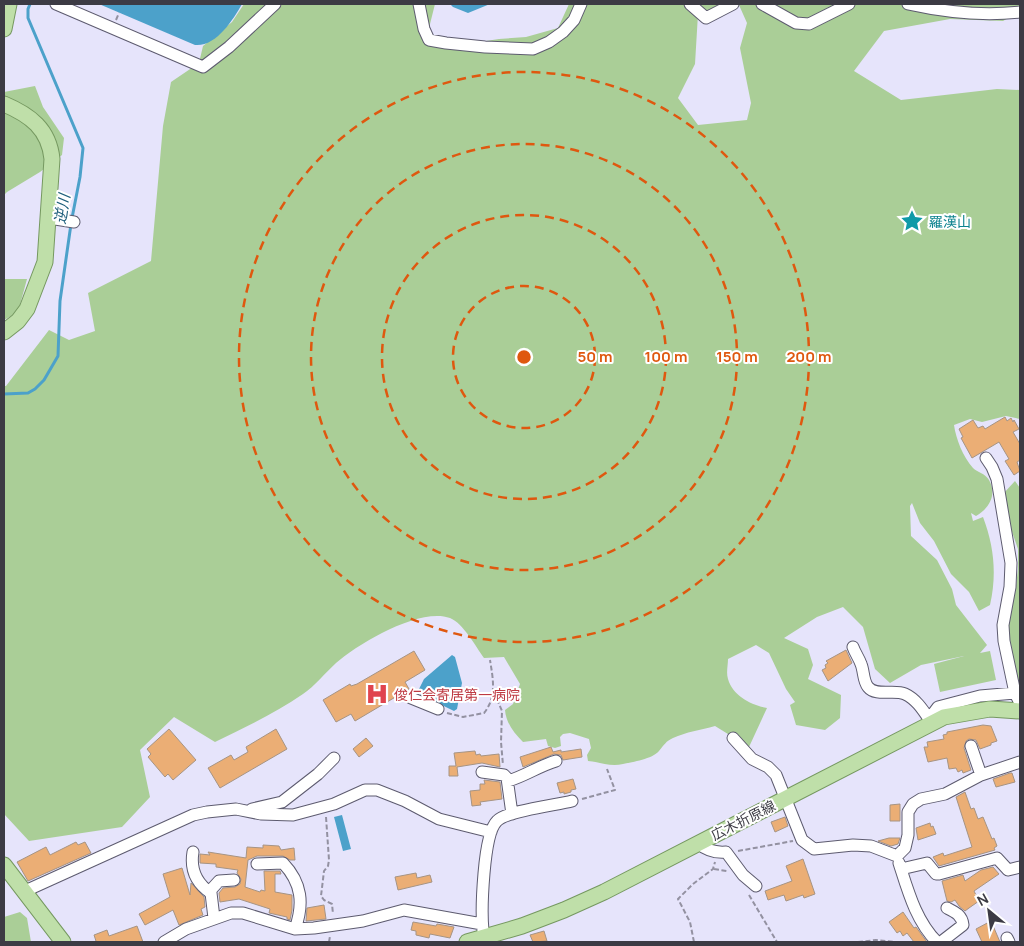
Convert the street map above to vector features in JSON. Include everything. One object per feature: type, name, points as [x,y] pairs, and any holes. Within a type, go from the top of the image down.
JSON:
[{"type":"main road","points":[[4,29],[9,4]]},
{"type":"main road","points":[[4,104],[21,111],[44,132],[49,143],[52,159],[45,262],[27,309],[18,321],[4,332]]},
{"type":"main road","name":"広木折原線","points":[[466,942],[483,931],[522,926],[604,892],[930,721],[951,715],[982,710],[1020,711]]},
{"type":"main road","points":[[4,865],[63,942]]},
{"type":"street","points":[[56,4],[203,67],[229,47],[275,4]]},
{"type":"street","points":[[419,4],[424,29],[429,40],[446,44],[533,49],[549,42],[563,32],[574,20],[581,4]]},
{"type":"street","points":[[690,4],[706,18],[733,4]]},
{"type":"street","points":[[762,4],[796,23],[809,24],[849,4]]},
{"type":"street","points":[[908,4],[951,11],[979,13],[1020,12]]},
{"type":"street","points":[[49,218],[74,222]]},
{"type":"street","points":[[852,647],[862,664],[865,682],[869,688],[877,692],[905,694],[914,700],[930,721],[938,707],[946,704],[980,696],[1017,697],[1004,641],[1003,625],[1010,587],[1011,563],[997,479],[986,458]]},
{"type":"street","points":[[411,698],[438,709]]},
{"type":"street","points":[[733,738],[752,759],[768,767],[776,775],[802,840],[814,849],[853,845],[871,846],[897,856]]},
{"type":"street","points":[[971,746],[981,776]]},
{"type":"street","points":[[245,810],[282,802],[318,774],[334,758]]},
{"type":"street","points":[[482,772],[506,778],[521,777],[537,767],[556,761]]},
{"type":"street","points":[[897,856],[905,848],[908,835],[908,812],[913,804],[920,799],[933,798],[945,794],[981,776],[1020,762]]},
{"type":"street","points":[[506,778],[512,814]]},
{"type":"street","points":[[23,892],[194,815],[236,809],[261,814],[292,815],[328,805],[364,790],[377,790],[405,800],[439,819],[490,832]]},
{"type":"street","points":[[164,942],[186,929],[231,913],[243,913],[295,929],[363,921],[404,910],[483,931],[485,865],[490,832],[496,821],[512,814],[572,802]]},
{"type":"street","points":[[698,844],[704,848],[722,853],[743,875],[751,887]]},
{"type":"street","points":[[193,852],[192,864],[196,878],[202,888],[209,892],[214,918]]},
{"type":"street","points":[[897,856],[910,898],[927,932],[937,942]]},
{"type":"street","points":[[901,869],[928,863],[936,874],[939,874],[997,858],[1008,870],[1020,867]]},
{"type":"street","points":[[257,864],[283,863],[294,878],[301,901],[301,913],[295,929]]},
{"type":"street","points":[[209,892],[219,881],[234,880]]},
{"type":"street","points":[[941,942],[963,925],[963,919],[958,913],[947,908]]},
{"type":"path","points":[[490,660],[494,692],[502,711],[501,742],[506,778]]},
{"type":"path","points":[[438,709],[457,716],[477,716],[489,708],[494,692]]},
{"type":"path","points":[[572,802],[615,790],[607,769]]},
{"type":"path","points":[[328,805],[326,815],[329,860],[328,866],[324,871],[321,896],[332,904],[334,908],[332,925]]},
{"type":"path","points":[[694,942],[690,922],[678,899],[693,884],[713,869],[722,853],[802,840]]},
{"type":"path","points":[[713,869],[731,872]]},
{"type":"path","points":[[751,887],[777,942]]},
{"type":"path","points":[[858,942],[876,940],[894,942]]},
{"type":"green space","points":[[244,4],[435,4],[427,36],[440,48],[526,37],[558,28],[569,4],[1020,4],[1020,11],[1003,21],[950,19],[884,31],[854,71],[901,100],[997,89],[1020,90],[1020,419],[1006,416],[982,422],[970,419],[954,425],[958,442],[966,459],[973,468],[988,478],[992,490],[991,500],[985,509],[976,516],[971,513],[973,521],[983,517],[990,539],[994,571],[990,605],[979,611],[969,592],[951,574],[934,541],[920,523],[912,503],[910,506],[911,536],[937,560],[952,589],[956,605],[987,645],[980,653],[990,651],[996,680],[940,692],[934,664],[964,656],[921,665],[890,683],[875,669],[863,627],[843,607],[817,617],[784,638],[808,649],[813,665],[808,679],[841,695],[840,718],[825,730],[796,725],[790,705],[795,702],[786,689],[769,653],[756,645],[728,659],[727,669],[730,685],[738,695],[755,705],[767,708],[749,747],[715,726],[673,738],[656,754],[647,758],[618,765],[609,765],[588,761],[587,755],[591,748],[589,739],[570,733],[563,734],[560,737],[561,746],[555,748],[548,746],[546,739],[523,742],[511,728],[506,715],[505,710],[513,704],[520,684],[504,657],[484,658],[460,625],[450,618],[437,616],[423,618],[407,622],[374,637],[346,655],[312,687],[293,701],[215,742],[174,717],[140,750],[150,797],[122,827],[29,841],[4,814],[4,386],[6,386],[49,330],[69,340],[95,331],[88,293],[151,261],[163,126],[171,82],[199,63],[203,46],[232,22]],"holes":[[[739,5],[747,23],[740,48],[751,103],[747,120],[698,125],[678,98],[695,64],[698,14],[719,6]]]},
{"type":"green space","points":[[35,86],[43,107],[64,138],[62,155],[40,172],[4,195],[4,92]]},
{"type":"green space","points":[[4,277],[5,279],[27,279],[18,312],[4,320]]},
{"type":"green space","points":[[1015,481],[1020,488],[1020,692],[1008,648],[1008,617],[1015,594],[1018,549],[1010,526],[1003,494]]},
{"type":"green space","points":[[20,912],[27,918],[31,942],[4,942],[4,917]]},
{"type":"water","points":[[99,4],[242,4],[229,25],[217,37],[210,42],[195,45]]},
{"type":"water","points":[[450,4],[490,4],[468,13]]},
{"type":"water","points":[[452,655],[455,657],[462,683],[457,709],[454,711],[421,695],[418,691],[424,679]]},
{"type":"water","points":[[342,815],[351,849],[343,851],[334,817]]},
{"type":"building","points":[[1005,417],[1007,421],[1011,418],[1013,422],[1014,420],[1019,429],[1013,432],[1020,444],[1020,460],[1017,462],[1020,471],[1014,475],[1005,461],[1009,459],[999,442],[972,458],[961,438],[963,437],[959,429],[973,420],[978,428],[983,426],[985,429]]},
{"type":"building","points":[[846,650],[852,663],[828,681],[822,670],[826,668],[825,665],[828,663],[826,661]]},
{"type":"building","points":[[414,651],[425,670],[405,682],[409,689],[355,721],[351,714],[336,722],[323,700],[350,684],[351,686],[357,684]]},
{"type":"building","points":[[983,725],[991,726],[997,741],[980,749],[976,740],[969,739],[966,741],[964,748],[971,770],[963,773],[962,770],[958,772],[956,768],[949,769],[947,758],[928,762],[924,747],[928,747],[927,742],[944,739],[943,735],[947,734],[947,732]]},
{"type":"building","points":[[169,729],[196,760],[173,780],[168,774],[165,777],[148,757],[151,754],[147,749]]},
{"type":"building","points":[[276,729],[287,749],[220,788],[208,768],[231,755],[234,760],[248,752],[246,747]]},
{"type":"building","points":[[366,738],[373,746],[359,757],[353,749]]},
{"type":"building","points":[[551,747],[553,752],[581,749],[582,757],[563,760],[561,755],[554,754],[523,767],[520,757]]},
{"type":"building","points":[[475,751],[476,755],[480,754],[481,756],[499,754],[500,767],[482,763],[457,767],[458,776],[449,776],[449,766],[456,766],[454,753]]},
{"type":"building","points":[[1012,773],[1015,782],[996,787],[993,779]]},
{"type":"building","points":[[573,779],[576,789],[564,794],[564,792],[560,793],[557,783]]},
{"type":"building","points":[[484,780],[500,782],[502,799],[480,802],[481,805],[472,806],[470,791],[480,790],[480,784],[485,784]]},
{"type":"building","points":[[965,792],[971,809],[974,808],[978,819],[983,817],[997,846],[994,848],[995,850],[939,866],[933,857],[943,853],[944,856],[972,847],[956,797]]},
{"type":"building","points":[[900,804],[900,821],[890,821],[890,805]]},
{"type":"building","points":[[785,817],[788,826],[775,832],[771,822]]},
{"type":"building","points":[[930,823],[936,834],[918,840],[916,828]]},
{"type":"building","points":[[900,838],[898,844],[891,846],[878,841]]},
{"type":"building","points":[[76,842],[78,845],[85,842],[91,853],[28,881],[17,862],[46,847],[50,855]]},
{"type":"building","points":[[263,845],[279,846],[281,850],[294,848],[295,860],[290,860],[283,856],[257,856],[248,860],[245,887],[260,892],[261,890],[265,891],[264,871],[280,871],[281,874],[275,874],[275,892],[292,895],[290,920],[287,917],[269,913],[270,909],[239,899],[220,902],[219,893],[223,888],[235,887],[240,884],[241,879],[237,873],[238,870],[216,867],[216,864],[200,863],[200,854],[210,855],[208,852],[246,858],[247,847],[263,848]]},
{"type":"building","points":[[803,859],[815,894],[804,898],[803,895],[786,901],[784,895],[768,900],[765,891],[792,881],[786,866]]},
{"type":"building","points":[[993,867],[999,874],[974,891],[979,901],[965,911],[955,900],[947,901],[942,881],[963,875],[965,881],[981,870]]},
{"type":"building","points":[[182,868],[190,895],[191,883],[204,897],[205,907],[201,909],[203,915],[179,925],[173,910],[145,925],[139,914],[170,897],[163,874]]},
{"type":"building","points":[[416,873],[417,878],[430,875],[432,882],[398,890],[395,877]]},
{"type":"building","points":[[324,905],[326,919],[306,921],[307,908]]},
{"type":"building","points":[[903,912],[927,942],[914,942],[907,933],[903,936],[900,931],[897,933],[889,922]]},
{"type":"building","points":[[991,921],[1000,942],[982,942],[976,929]]},
{"type":"building","points":[[413,922],[454,927],[450,938],[430,934],[429,938],[416,935],[416,931],[411,930]]},
{"type":"building","points":[[137,926],[143,942],[93,942],[96,941],[94,935],[107,930],[109,936]]},
{"type":"building","points":[[544,931],[547,941],[533,942],[530,935]]},
{"type":"waterway","name":"逆川","points":[[30,4],[28,18],[83,148],[80,177],[72,218]]},
{"type":"waterway","name":"逆川","points":[[4,394],[28,393],[35,389],[44,380],[58,356],[60,301],[71,224]]},
{"type":"place","name":"羅漢山","points":[[912,221]]},
{"type":"place","name":"俊仁会寄居第一病院","points":[[377,694]]}]
